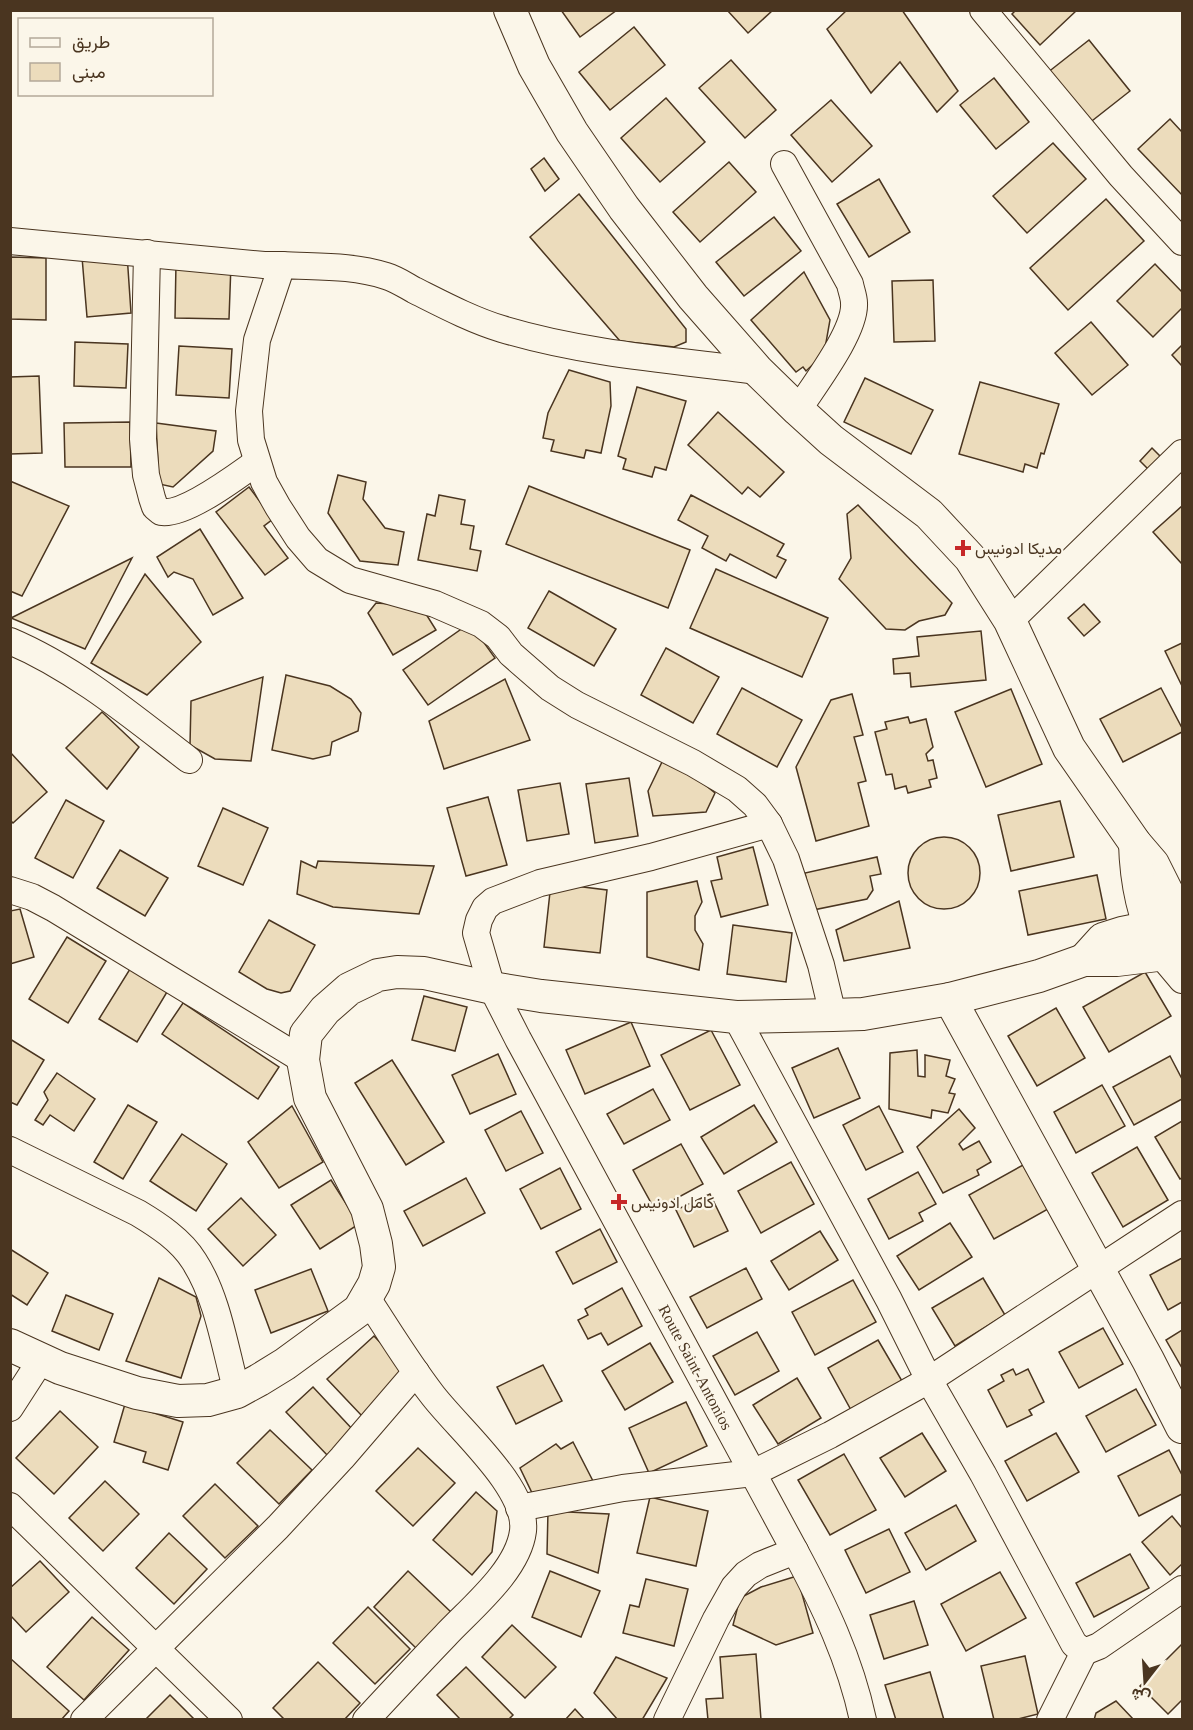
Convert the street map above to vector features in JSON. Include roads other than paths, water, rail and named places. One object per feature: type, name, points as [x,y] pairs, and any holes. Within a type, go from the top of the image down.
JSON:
[{"type":"main road","points":[[510,10],[534,66],[572,132],[597,170],[693,297],[758,371],[798,410],[831,440],[903,493],[950,534],[970,558],[1010,621],[1069,747],[1135,843],[1153,864],[1182,921],[1103,939],[1084,960]]},
{"type":"main road","points":[[1135,843],[1136,874],[1148,927],[1178,968]]},
{"type":"main road","points":[[10,1345],[41,1360],[137,1393],[178,1401],[208,1400],[237,1392],[285,1364],[358,1310],[374,1284],[379,1267],[376,1244],[367,1209],[310,1098],[303,1060],[306,1034],[325,1010],[349,989],[378,975],[397,972],[424,973],[492,988],[585,1002],[736,1017],[863,1014],[950,999],[1039,976],[1084,960],[1117,960],[1178,968]]},
{"type":"main road","points":[[950,999],[1148,1360],[1182,1427]]},
{"type":"street","points":[[984,10],[1121,176],[1182,242]]},
{"type":"street","points":[[784,164],[845,274],[854,302],[853,316],[846,334],[798,410]]},
{"type":"street","points":[[10,241],[264,265],[282,264],[364,270],[388,277],[499,328],[550,342],[604,353],[758,371]]},
{"type":"street","points":[[147,254],[143,439],[146,475],[157,511],[178,510],[226,484],[257,462]]},
{"type":"street","points":[[282,264],[257,340],[249,411],[251,440],[257,462],[278,507],[298,538],[317,560],[350,580],[435,604],[481,624],[498,637],[511,654],[549,688],[577,705],[693,764],[736,789],[755,805],[769,824],[786,859],[821,965],[833,1015]]},
{"type":"street","points":[[1010,621],[1182,453]]},
{"type":"street","points":[[10,641],[47,660],[93,689],[189,760]]},
{"type":"street","name":"Route Saint-Antonios","points":[[769,824],[540,883],[493,901],[485,908],[476,933],[492,988],[594,1183],[634,1252],[818,1594],[847,1659],[863,1719]]},
{"type":"street","points":[[10,890],[32,897],[53,908],[303,1060]]},
{"type":"street","points":[[736,1017],[1069,1637],[1084,1652]]},
{"type":"street","points":[[10,1150],[138,1213],[156,1224],[178,1243],[193,1259],[202,1275],[220,1328],[237,1392]]},
{"type":"street","points":[[519,1508],[623,1488],[753,1473],[831,1435],[929,1380],[1182,1214]]},
{"type":"street","points":[[366,1719],[507,1569],[523,1531],[519,1508],[503,1477],[431,1394],[367,1298]]},
{"type":"street","points":[[10,1408],[41,1360]]},
{"type":"street","points":[[84,1719],[286,1518],[342,1458],[416,1372]]},
{"type":"street","points":[[10,1506],[229,1719]]},
{"type":"street","points":[[670,1717],[716,1619],[734,1587],[746,1574],[760,1565],[795,1551]]},
{"type":"street","points":[[1050,1719],[1084,1652],[1099,1646],[1182,1589]]},
{"type":"place","name":"مديكا ادونيس","points":[[963,548]]},
{"type":"place","name":"كامل ادونيس","points":[[619,1202]]}]
